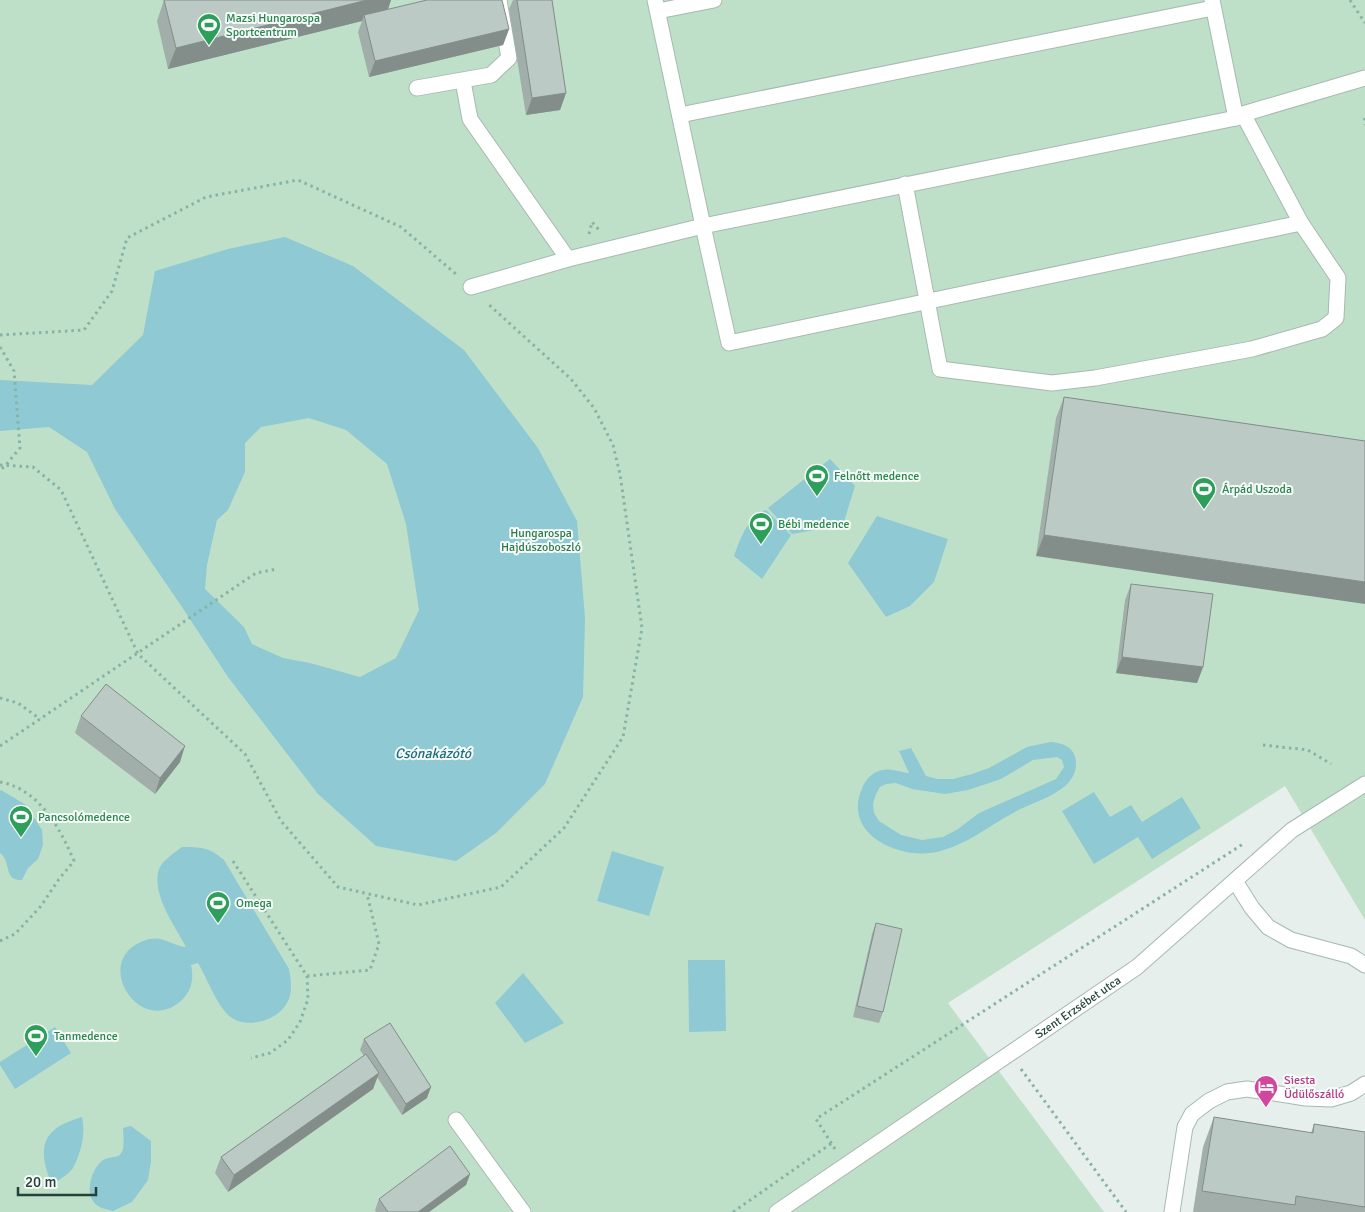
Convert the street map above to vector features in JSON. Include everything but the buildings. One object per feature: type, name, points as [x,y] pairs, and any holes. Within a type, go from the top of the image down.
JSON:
[{"type":"street","points":[[416,88],[490,75],[509,58],[499,0]]},
{"type":"street","points":[[714,0],[656,6],[729,343],[1301,222]]},
{"type":"street","points":[[680,115],[1212,4],[1239,116],[1301,222],[1338,278],[1336,318],[1322,329],[1252,349],[1095,378],[1052,382],[940,370],[905,184]]},
{"type":"street","points":[[471,286],[703,226],[1239,116],[1365,78]]},
{"type":"street","points":[[463,81],[470,119],[568,260]]},
{"type":"street","name":"Szent Erzsébet utca","points":[[777,1212],[1136,967],[1292,830],[1365,784]]},
{"type":"street","points":[[1235,881],[1252,908],[1268,927],[1291,940],[1351,956],[1365,965]]},
{"type":"street","points":[[1172,1212],[1185,1127],[1192,1114],[1209,1101],[1227,1092],[1247,1089],[1306,1098],[1331,1099],[1351,1093],[1365,1084]]},
{"type":"street","points":[[456,1120],[523,1212]]},
{"type":"path","points":[[1350,0],[1365,23]]},
{"type":"path","points":[[1365,118],[1365,125]]},
{"type":"path","points":[[0,335],[84,330],[112,291],[127,238],[206,197],[298,180],[401,227],[471,286],[570,379],[594,408],[613,445],[620,474],[642,628],[623,737],[564,828],[501,887],[418,905],[338,887],[281,820],[245,754],[138,654],[61,490],[33,467],[0,465]]},
{"type":"path","points":[[0,347],[14,371],[20,448],[0,470]]},
{"type":"path","points":[[0,746],[256,573],[277,569]]},
{"type":"path","points":[[0,698],[18,703],[40,719]]},
{"type":"path","points":[[1263,745],[1308,750],[1331,764]]},
{"type":"path","points":[[0,782],[26,793],[40,804],[56,826],[74,861],[41,906],[15,934],[0,941]]},
{"type":"path","points":[[846,1165],[816,1119],[1248,840]]},
{"type":"path","points":[[233,861],[307,976],[308,999],[300,1022],[288,1040],[270,1053],[251,1058]]},
{"type":"path","points":[[307,976],[370,970],[379,944],[367,893]]},
{"type":"path","points":[[1009,1054],[1126,1212]]},
{"type":"path","points":[[733,1212],[832,1143]]},
{"type":"green space","name":"Hungarospa Hajdúszoboszló","points":[[0,0],[1365,0],[1365,920],[1285,786],[948,1003],[1104,1212],[0,1212]]},
{"type":"water","name":"Csónakázótó","points":[[285,237],[353,266],[464,350],[538,448],[577,521],[585,618],[583,697],[545,784],[496,833],[456,861],[376,846],[318,794],[228,677],[115,509],[87,452],[49,427],[0,431],[0,380],[92,385],[143,335],[155,271],[228,249]],"holes":[[[309,418],[346,430],[387,464],[406,524],[419,610],[396,658],[360,677],[310,663],[283,658],[252,644],[244,627],[205,589],[207,565],[217,520],[228,510],[245,472],[245,443],[261,427]]]},
{"type":"water","name":"Felnőtt medence","points":[[830,459],[855,486],[843,525],[792,534],[768,508]]},
{"type":"water","name":"Bébi medence","points":[[766,510],[791,535],[762,579],[734,556],[749,523],[759,513]]},
{"type":"water","points":[[877,516],[948,539],[934,582],[910,606],[886,617],[848,563]]},
{"type":"water","points":[[1050,742],[1059,743],[1071,749],[1076,762],[1075,771],[1071,779],[1065,786],[1050,796],[1014,812],[949,849],[922,853],[906,852],[890,847],[877,840],[866,830],[859,817],[858,803],[866,780],[876,772],[885,770],[909,773],[899,751],[911,748],[926,776],[938,779],[953,779],[989,768],[1027,747]],"holes":[[[1057,757],[1062,760],[1064,767],[1056,779],[979,813],[958,829],[943,837],[922,840],[901,835],[879,821],[874,813],[873,804],[876,794],[880,787],[886,784],[896,783],[912,789],[945,794],[968,790],[1001,779],[1033,760]]]},
{"type":"water","name":"Pancsolómedence","points":[[1,790],[26,805],[42,830],[43,845],[38,859],[28,868],[22,880],[12,877],[4,857],[0,853]]},
{"type":"water","points":[[1094,792],[1110,817],[1131,805],[1142,822],[1182,797],[1201,828],[1152,859],[1138,837],[1094,864],[1062,811]]},
{"type":"water","name":"Omega","points":[[182,847],[194,847],[214,852],[224,860],[289,969],[291,986],[289,999],[283,1009],[270,1018],[254,1023],[246,1023],[232,1018],[217,1001],[198,963],[191,965],[191,984],[188,992],[182,1000],[166,1010],[150,1010],[136,1003],[126,991],[121,976],[122,961],[131,948],[154,938],[186,947],[165,910],[158,889],[157,879],[159,869],[163,863]]},
{"type":"water","points":[[612,851],[664,867],[649,916],[597,901]]},
{"type":"water","points":[[688,960],[725,960],[726,1031],[689,1032]]},
{"type":"water","points":[[523,973],[564,1023],[525,1043],[495,1003]]},
{"type":"water","name":"Tanmedence","points":[[55,1027],[71,1053],[15,1089],[0,1062]]},
{"type":"water","points":[[82,1117],[82,1143],[73,1168],[58,1181],[49,1177],[44,1154],[48,1137],[61,1126]]},
{"type":"water","points":[[131,1126],[151,1141],[151,1161],[148,1180],[132,1202],[113,1211],[102,1208],[93,1201],[91,1196],[90,1184],[94,1172],[97,1166],[105,1159],[122,1152],[123,1128]]},
{"type":"place","name":"Mazsi Hungarospa Sportcentrum","points":[[209,46]]},
{"type":"place","name":"Felnőtt medence","points":[[817,497]]},
{"type":"place","name":"Árpád Uszoda","points":[[1204,510]]},
{"type":"place","name":"Bébi medence","points":[[761,545]]},
{"type":"place","name":"Pancsolómedence","points":[[21,838]]},
{"type":"place","name":"Omega","points":[[218,924]]},
{"type":"place","name":"Tanmedence","points":[[36,1057]]},
{"type":"place","name":"Siesta Üdülőszálló","points":[[1266,1108]]}]
